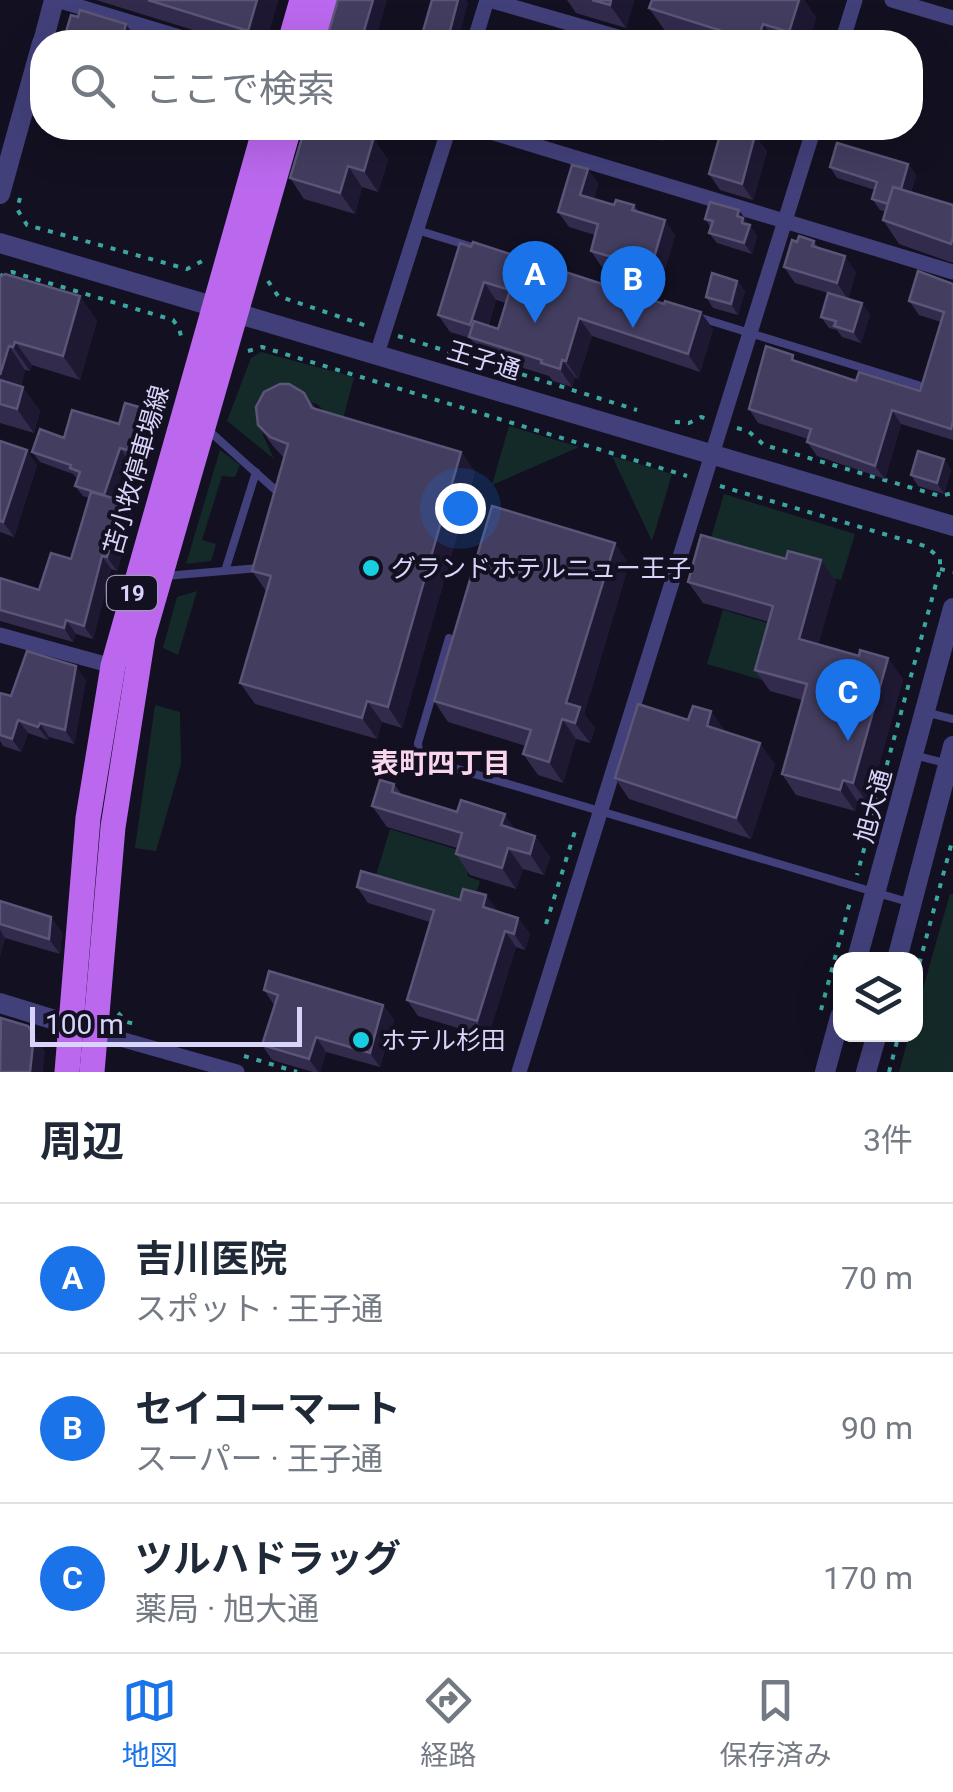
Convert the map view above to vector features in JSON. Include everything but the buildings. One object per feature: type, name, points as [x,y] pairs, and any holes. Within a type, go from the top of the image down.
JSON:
[{"type":"main road","points":[[293,30],[302,0]]},
{"type":"main road","points":[[317,30],[326,0]]},
{"type":"main road","name":"苫小牧停車場線","points":[[125,670],[160,577],[203,426],[262,140]]},
{"type":"main road","name":"苫小牧停車場線","points":[[68,1072],[83,1029],[113,827],[125,670],[225,308],[285,140]]},
{"type":"main road","name":"苫小牧停車場線","points":[[83,1029],[92,1072]]},
{"type":"street","points":[[46,30],[56,0],[156,30]]},
{"type":"street","points":[[478,30],[488,0],[593,30]]},
{"type":"street","points":[[846,30],[855,0]]},
{"type":"street","points":[[892,0],[953,18]]},
{"type":"street","points":[[11,194],[30,101]]},
{"type":"street","points":[[378,354],[445,140]]},
{"type":"street","points":[[517,140],[953,272]]},
{"type":"street","points":[[519,1072],[810,140]]},
{"type":"street","name":"王子通","points":[[0,244],[953,526]]},
{"type":"street","name":"旭大通","points":[[859,952],[953,608]]},
{"type":"street","points":[[0,634],[125,670]]},
{"type":"street","points":[[899,952],[951,759]]},
{"type":"street","points":[[0,1003],[83,1029],[239,1064]]},
{"type":"street","points":[[825,1072],[830,1016]]},
{"type":"street","points":[[866,1072],[874,1042]]},
{"type":"lane","points":[[416,230],[490,252]]},
{"type":"lane","points":[[694,316],[918,385]]},
{"type":"lane","points":[[203,426],[278,491],[284,498],[284,508]]},
{"type":"lane","points":[[225,571],[256,472]]},
{"type":"lane","points":[[160,577],[258,570],[270,559]]},
{"type":"lane","points":[[449,638],[418,743],[419,753],[427,760],[912,903]]},
{"type":"lane","points":[[925,712],[953,720]]},
{"type":"lane","points":[[913,755],[951,759]]},
{"type":"path","points":[[11,194],[27,225],[188,268],[203,262],[209,249]]},
{"type":"path","points":[[0,278],[12,272],[172,320],[179,328],[180,349]]},
{"type":"path","points":[[267,279],[278,296],[638,410]]},
{"type":"path","points":[[243,355],[262,347],[936,552],[940,569],[854,888],[830,1016]]},
{"type":"path","points":[[674,422],[690,423],[700,417],[748,432],[764,445],[940,496],[953,493]]},
{"type":"path","points":[[940,569],[953,572]]},
{"type":"path","points":[[922,952],[953,838]]},
{"type":"path","points":[[115,1007],[127,1022],[146,1027]]},
{"type":"path","points":[[889,1072],[897,1042]]},
{"type":"path","points":[[239,1064],[297,1072]]},
{"type":"green space","points":[[261,352],[354,377],[341,427],[317,404],[300,399],[265,422],[263,435],[274,459],[227,421],[251,358]]},
{"type":"green space","points":[[509,426],[579,447],[492,485]]},
{"type":"green space","points":[[220,450],[240,465],[235,477],[222,476],[202,540],[216,544],[211,561],[186,564]]},
{"type":"green space","points":[[612,456],[672,474],[652,541]]},
{"type":"green space","points":[[724,494],[855,534],[841,580],[708,548]]},
{"type":"green space","points":[[197,591],[178,655],[163,648],[177,597]]},
{"type":"green space","points":[[723,610],[778,626],[762,680],[707,664]]},
{"type":"green space","points":[[155,705],[180,712],[181,764],[156,851],[135,848]]},
{"type":"green space","points":[[390,829],[474,855],[467,876],[480,881],[469,915],[375,879]]},
{"type":"green space","points":[[953,894],[953,1072],[899,1072],[907,1042],[923,1042],[923,988]]},
{"type":"place","name":"吉川医院","points":[[535,323]]},
{"type":"place","name":"セイコーマート","points":[[633,328]]},
{"type":"place","name":"グランドホテルニュー王子","points":[[371,568]]},
{"type":"place","name":"ツルハドラッグ","points":[[848,741]]},
{"type":"place","name":"ホテル杉田","points":[[361,1040]]},
{"type":"district","name":"表町四丁目","points":[[441,763]]}]
